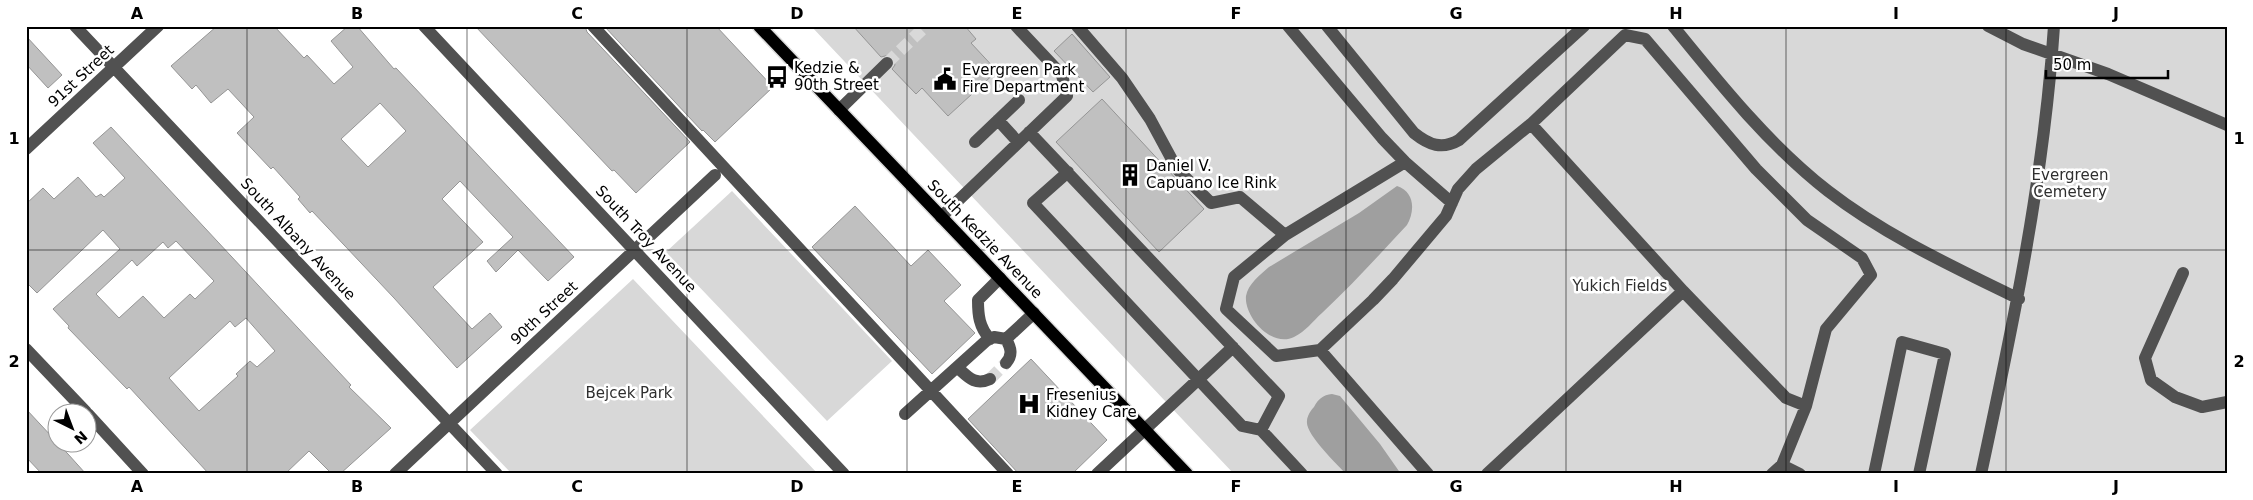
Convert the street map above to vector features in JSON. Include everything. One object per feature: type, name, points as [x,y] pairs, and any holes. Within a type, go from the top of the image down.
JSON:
[{"type":"main road","name":"South Kedzie Avenue","points":[[759,26],[1187,474]]},
{"type":"street","name":"South Albany Avenue","points":[[75,26],[497,474]]},
{"type":"street","name":"91st Street","points":[[26,149],[158,26]]},
{"type":"street","name":"South Troy Avenue","points":[[424,26],[844,474]]},
{"type":"street","points":[[593,26],[1008,474]]},
{"type":"street","points":[[941,216],[1067,96],[1062,75],[1016,26]]},
{"type":"street","points":[[1077,26],[1122,78],[1150,119],[1177,169],[1211,204],[1240,197],[1285,235]]},
{"type":"street","points":[[1288,26],[1382,138],[1405,162],[1452,204]]},
{"type":"street","points":[[1327,26],[1414,133],[1424,141],[1442,146],[1451,145],[1459,140],[1584,26]]},
{"type":"street","points":[[1673,26],[1755,121],[1793,161],[1828,191],[1868,220],[1920,249],[2019,299]]},
{"type":"street","points":[[1988,26],[2023,44],[2108,74],[2227,125]]},
{"type":"street","points":[[1981,474],[2019,299],[2042,158],[2054,26]]},
{"type":"street","points":[[1405,162],[1285,235],[1234,277],[1226,309],[1276,356],[1320,350],[1374,300],[1446,216],[1458,189],[1476,170],[1531,124],[1625,35],[1646,39],[1756,169],[1807,220],[1862,258],[1871,275],[1826,329],[1806,406],[1782,465],[1772,474]]},
{"type":"street","points":[[839,110],[887,64]]},
{"type":"street","points":[[975,142],[1019,100]]},
{"type":"street","points":[[998,120],[1018,142]]},
{"type":"street","points":[[1531,124],[1683,291],[1786,398],[1806,406]]},
{"type":"street","points":[[1029,132],[1279,396],[1261,430]]},
{"type":"street","points":[[1068,172],[1033,203],[1242,426],[1261,430],[1302,474]]},
{"type":"street","name":"90th Street","points":[[394,474],[715,175]]},
{"type":"street","points":[[2182,273],[2145,358],[2151,380],[2175,397],[2202,407],[2227,402]]},
{"type":"street","points":[[990,339],[980,324],[978,300],[1000,278]]},
{"type":"street","points":[[1487,474],[1683,291]]},
{"type":"street","points":[[1006,339],[1034,313]]},
{"type":"street","points":[[905,414],[990,339],[994,337],[1006,339]]},
{"type":"street","points":[[1006,339],[1011,353],[1006,363]]},
{"type":"street","points":[[1874,474],[1902,342],[1945,354],[1919,474]]},
{"type":"street","points":[[1097,474],[1233,347]]},
{"type":"street","points":[[26,350],[76,402]]},
{"type":"street","points":[[1320,350],[1428,474]]},
{"type":"street","points":[[957,367],[975,382],[980,383],[990,379]]},
{"type":"street","points":[[98,425],[144,474]]},
{"type":"street","points":[[1782,465],[1800,474]]},
{"type":"green space","name":"Yukich Fields","points":[[811,26],[2227,26],[2227,474],[1234,474]]},
{"type":"green space","points":[[732,191],[892,361],[827,421],[666,252]]},
{"type":"green space","name":"Bejcek Park","points":[[633,279],[818,474],[512,474],[470,430]]},
{"type":"shaded area","points":[[1397,186],[1407,193],[1412,202],[1410,220],[1344,292],[1309,326],[1294,337],[1286,339],[1277,338],[1261,328],[1250,313],[1246,296],[1255,280],[1269,267],[1359,213]]},
{"type":"shaded area","points":[[1332,394],[1340,396],[1380,444],[1401,474],[1346,474],[1322,449],[1308,427],[1307,419],[1310,411],[1323,396]]},
{"type":"building","points":[[217,26],[274,26],[304,58],[307,55],[334,84],[353,67],[331,41],[348,26],[357,26],[394,69],[396,68],[574,257],[548,281],[518,250],[496,272],[487,261],[513,237],[460,181],[442,199],[483,242],[433,287],[472,329],[490,313],[502,327],[457,368],[312,211],[310,213],[298,199],[300,197],[273,167],[271,169],[237,133],[254,117],[228,89],[211,103],[196,85],[192,89],[171,66]],"holes":[[[380,103],[406,131],[368,167],[341,139]]]},
{"type":"building","points":[[475,26],[585,26],[587,32],[690,142],[636,193],[614,170],[612,171]]},
{"type":"building","points":[[604,26],[716,26],[773,87],[715,142],[702,131]]},
{"type":"building","name":"Evergreen Park Fire Department","points":[[853,26],[965,26],[976,39],[971,43],[997,71],[948,116],[922,88],[916,94],[892,69],[895,65],[893,58],[889,55],[881,57]]},
{"type":"building","points":[[1072,34],[1110,77],[1093,92],[1054,51]]},
{"type":"building","points":[[26,36],[62,75],[48,88],[26,64]]},
{"type":"building","name":"Daniel V. Capuano Ice Rink","points":[[1102,99],[1204,209],[1159,252],[1056,142]]},
{"type":"building","points":[[111,127],[351,385],[349,387],[391,428],[340,474],[332,474],[309,451],[285,474],[209,474],[129,387],[127,389],[68,328],[69,326],[53,309],[120,249],[103,230],[37,293],[26,282],[26,204],[43,188],[54,199],[78,177],[96,197],[101,194],[104,197],[125,178],[93,143]],"holes":[[[176,241],[214,281],[195,299],[190,294],[164,318],[143,296],[119,318],[96,294],[132,260],[137,266],[163,242],[168,248]],[[246,318],[275,351],[257,367],[250,361],[236,374],[238,376],[199,411],[169,378],[230,321],[235,327]]]},
{"type":"building","points":[[855,206],[911,266],[928,250],[961,285],[944,301],[975,333],[932,374],[812,247]]},
{"type":"building","name":"Fresenius Kidney Care","points":[[1031,359],[1107,440],[1072,474],[1019,474],[968,419]]},
{"type":"building","points":[[26,409],[48,433],[48,452],[66,452],[86,474],[42,474],[26,457]]},
{"type":"tunnel","points":[[887,63],[926,26]]},
{"type":"tunnel","points":[[990,379],[1006,363]]},
{"type":"place","name":"Kedzie & 90th Street","points":[[777,77]]},
{"type":"place","name":"Evergreen Park Fire Department","points":[[945,79]]},
{"type":"place","name":"Daniel V. Capuano Ice Rink","points":[[1130,175]]},
{"type":"place","name":"Fresenius Kidney Care","points":[[1029,404]]},
{"type":"park label","name":"Evergreen Cemetery","points":[[2070,184]]}]
